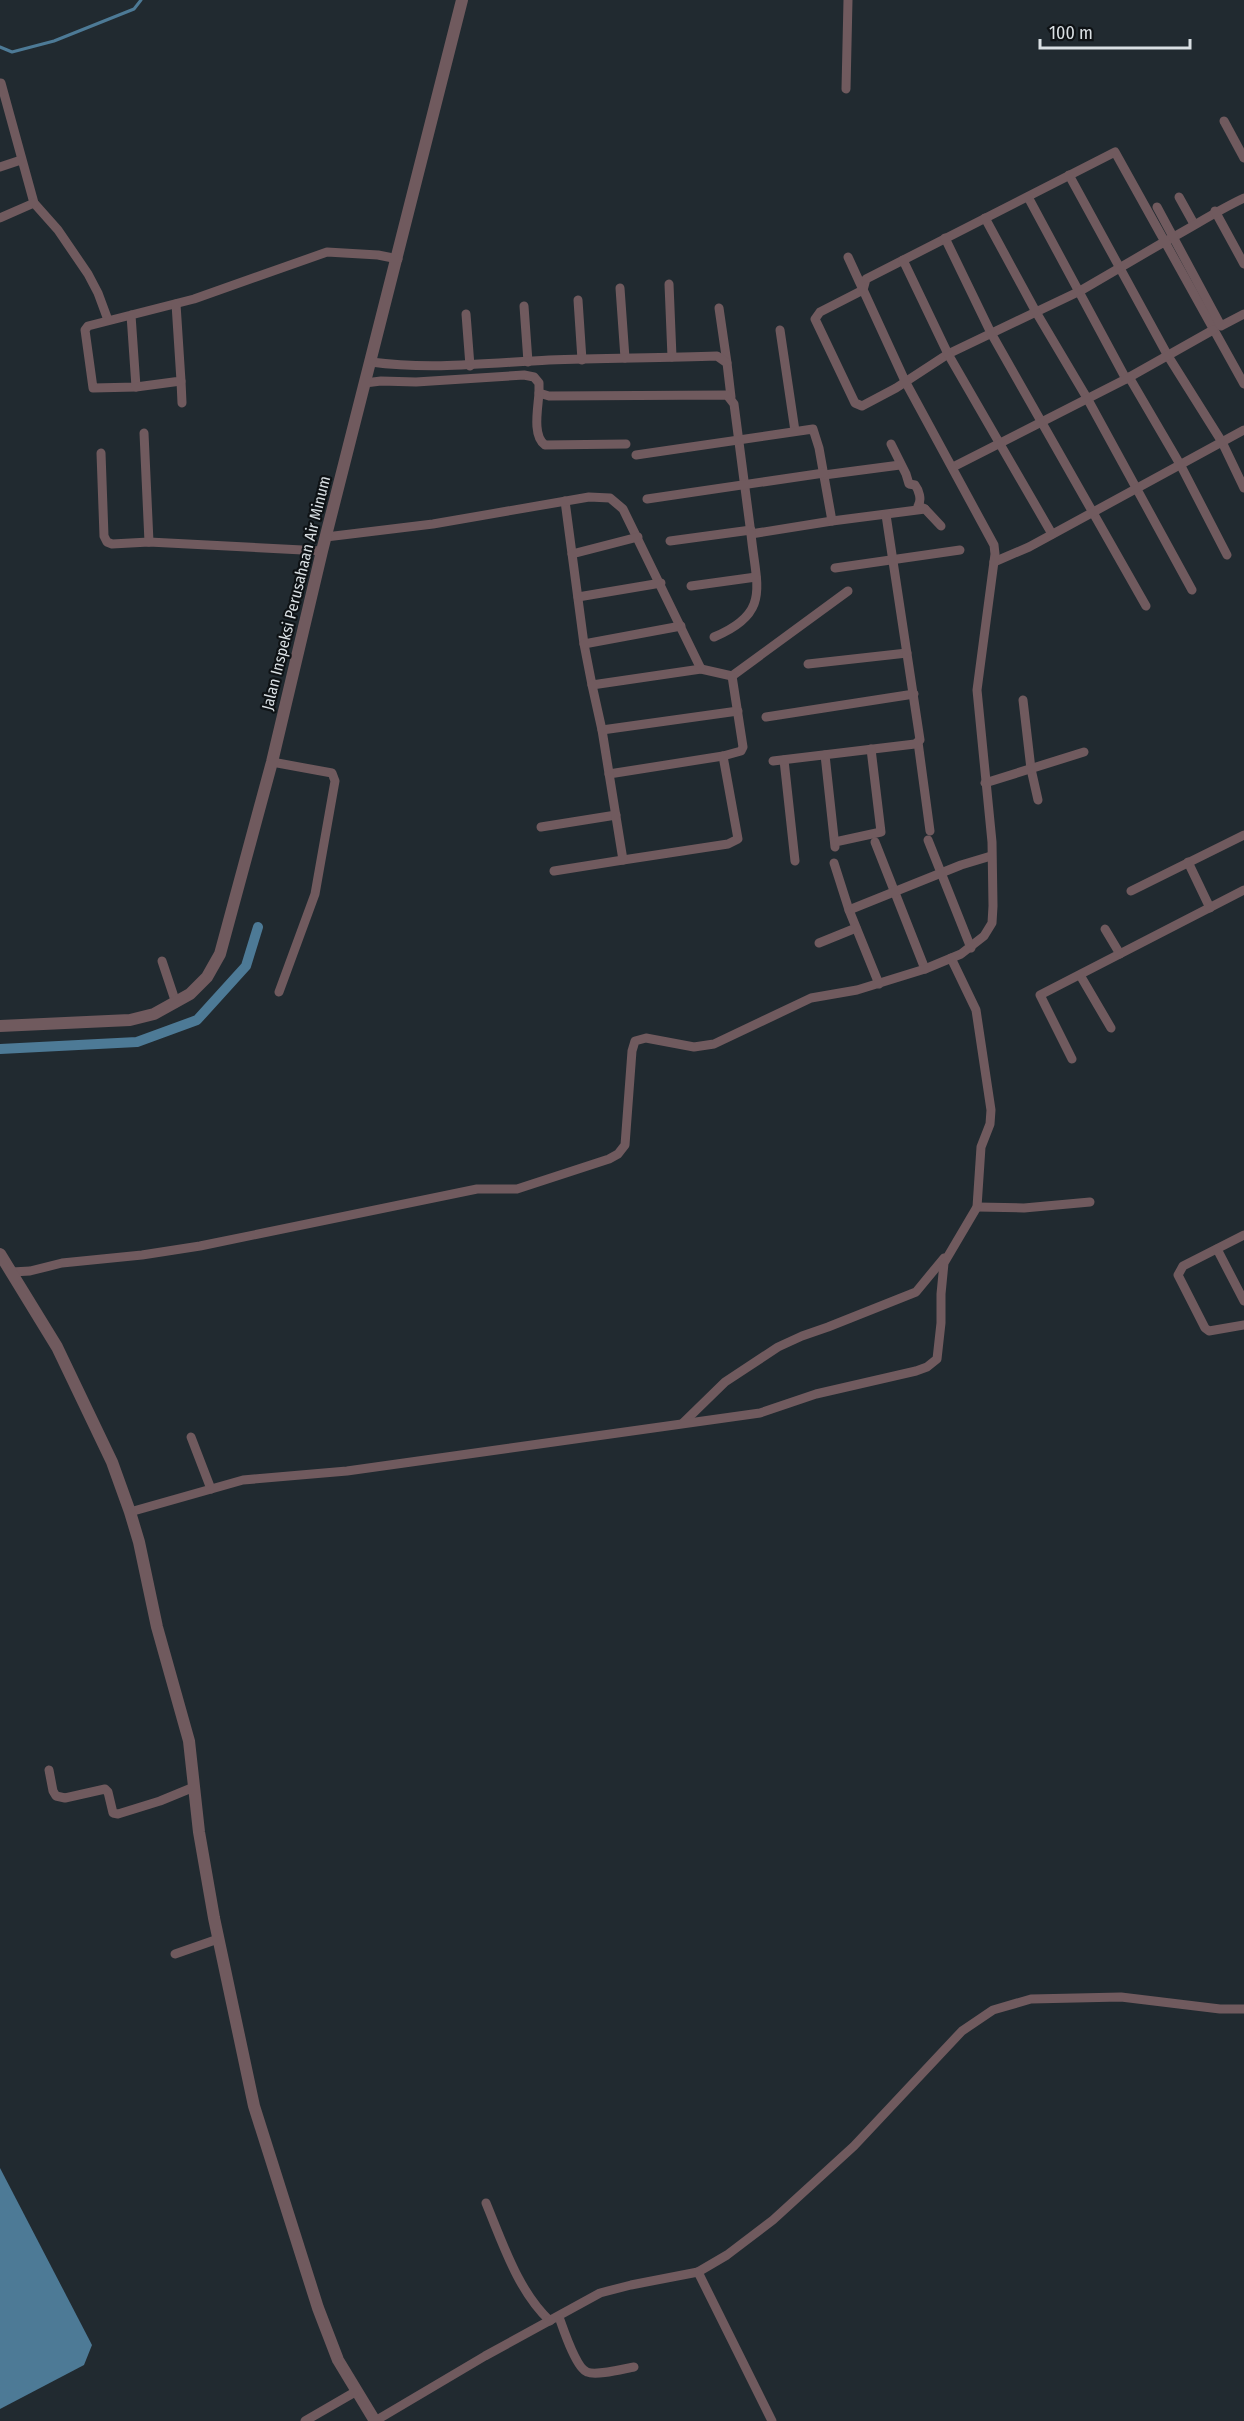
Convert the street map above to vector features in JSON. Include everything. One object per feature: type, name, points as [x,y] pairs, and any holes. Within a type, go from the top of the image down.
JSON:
[{"type":"street","name":"Jalan Inspeksi Perusahaan Air Minum","points":[[0,1026],[130,1020],[154,1014],[190,994],[207,976],[220,954],[272,762],[322,551],[462,0]]},
{"type":"street","points":[[846,89],[848,0]]},
{"type":"street","points":[[1,83],[5,114],[34,203],[58,230],[88,274],[108,320]]},
{"type":"street","points":[[1224,121],[1244,158]]},
{"type":"street","points":[[1244,198],[1215,211],[1174,237],[1164,242],[1080,291],[948,354],[896,388],[866,404],[858,406],[815,319],[820,312],[863,290],[866,279],[1115,152],[1164,242],[1244,384]]},
{"type":"street","points":[[0,167],[21,160]]},
{"type":"street","points":[[1069,175],[1168,356],[1222,442],[1244,488]]},
{"type":"street","points":[[1028,197],[1128,378],[1181,466],[1227,555]]},
{"type":"street","points":[[1179,197],[1194,224]]},
{"type":"street","points":[[0,218],[34,203]]},
{"type":"street","points":[[1157,207],[1221,326],[1244,314]]},
{"type":"street","points":[[1215,211],[1244,264]]},
{"type":"street","points":[[985,218],[1192,590]]},
{"type":"street","points":[[945,238],[991,333],[1146,606]]},
{"type":"street","points":[[181,381],[97,389],[92,385],[85,330],[88,326],[108,320],[176,304],[327,252],[378,255],[398,259]]},
{"type":"street","points":[[12,1272],[30,1271],[62,1263],[142,1255],[200,1246],[477,1189],[517,1189],[609,1159],[622,1151],[626,1138],[632,1051],[635,1041],[646,1038],[694,1047],[714,1044],[811,998],[857,990],[925,969],[971,948],[984,936],[992,923],[993,906],[977,690],[994,562],[994,545],[905,381],[848,257]]},
{"type":"street","points":[[903,260],[948,354],[1052,534]]},
{"type":"street","points":[[669,284],[672,357]]},
{"type":"street","points":[[620,288],[625,358]]},
{"type":"street","points":[[578,300],[582,360]]},
{"type":"street","points":[[176,304],[182,403]]},
{"type":"street","points":[[524,306],[528,362]]},
{"type":"street","points":[[714,637],[735,627],[751,612],[758,598],[734,404],[731,397],[719,308]]},
{"type":"street","points":[[466,314],[470,366]]},
{"type":"street","points":[[131,315],[136,387]]},
{"type":"street","points":[[780,330],[795,431]]},
{"type":"street","points":[[952,467],[1128,378],[1214,330]]},
{"type":"street","points":[[371,362],[404,366],[470,366],[717,356],[727,363]]},
{"type":"street","points":[[366,384],[381,381],[416,382],[534,376],[539,383],[538,435],[540,442],[545,445],[626,444]]},
{"type":"street","points":[[538,393],[563,397],[722,394],[731,397]]},
{"type":"street","points":[[636,455],[813,429],[832,521]]},
{"type":"street","points":[[994,562],[1011,556],[1244,430]]},
{"type":"street","points":[[144,433],[149,542]]},
{"type":"street","points":[[891,444],[909,484],[915,485],[918,489],[918,507],[925,509],[941,526]]},
{"type":"street","points":[[101,453],[104,536],[112,544],[149,542],[322,551]]},
{"type":"street","points":[[647,499],[744,484],[900,465]]},
{"type":"street","points":[[326,537],[433,524],[589,497],[610,498],[623,509],[638,537],[701,669]]},
{"type":"street","points":[[565,501],[584,644],[602,730],[623,860]]},
{"type":"street","points":[[670,541],[925,509]]},
{"type":"street","points":[[886,515],[920,734],[918,742],[929,836],[971,948]]},
{"type":"street","points":[[572,554],[638,537]]},
{"type":"street","points":[[835,568],[960,550]]},
{"type":"street","points":[[691,586],[756,577]]},
{"type":"street","points":[[578,597],[661,583]]},
{"type":"street","points":[[592,685],[701,669],[732,676],[848,591]]},
{"type":"street","points":[[584,644],[681,627]]},
{"type":"street","points":[[808,664],[908,653]]},
{"type":"street","points":[[609,774],[737,753],[743,747],[732,676]]},
{"type":"street","points":[[766,717],[914,694]]},
{"type":"street","points":[[1023,700],[1031,769],[1038,800]]},
{"type":"street","points":[[602,730],[738,711]]},
{"type":"street","points":[[773,761],[918,742]]},
{"type":"street","points":[[825,755],[835,845],[881,832],[871,749]]},
{"type":"street","points":[[985,783],[1084,752]]},
{"type":"street","points":[[554,871],[728,844],[738,839],[723,756]]},
{"type":"street","points":[[783,760],[795,861]]},
{"type":"street","points":[[272,762],[332,773],[335,781],[315,894],[279,992]]},
{"type":"street","points":[[541,826],[616,815]]},
{"type":"street","points":[[1131,891],[1244,835]]},
{"type":"street","points":[[875,842],[925,969]]},
{"type":"street","points":[[849,910],[941,873],[991,856]]},
{"type":"street","points":[[1188,862],[1210,908]]},
{"type":"street","points":[[834,863],[849,910],[879,984]]},
{"type":"street","points":[[1072,1059],[1040,995],[1244,890]]},
{"type":"street","points":[[819,943],[856,928]]},
{"type":"street","points":[[1105,930],[1120,954]]},
{"type":"street","points":[[683,1423],[725,1382],[778,1347],[916,1292],[947,1255],[976,1207],[981,1147],[990,1124],[991,1100],[976,1010],[951,958]]},
{"type":"street","points":[[162,962],[176,1003]]},
{"type":"street","points":[[1080,975],[1111,1028]]},
{"type":"street","points":[[976,1207],[1024,1208],[1090,1202]]},
{"type":"street","points":[[1244,1235],[1183,1266],[1178,1275],[1205,1328],[1209,1331],[1244,1325]]},
{"type":"street","points":[[1217,1249],[1244,1301]]},
{"type":"street","points":[[0,1254],[57,1347],[95,1423],[130,1512],[139,1542],[157,1627],[189,1741],[199,1832],[246,2075],[318,2308],[338,2360],[375,2421],[484,2356],[588,2299],[612,2289],[698,2272],[741,2245],[773,2220],[854,2146],[962,2031],[993,2010],[1031,1999],[1121,1997],[1220,2009],[1244,2009]]},
{"type":"street","points":[[130,1512],[243,1480],[347,1471],[760,1413],[816,1394],[897,1377],[927,1367],[937,1359],[940,1344],[942,1274],[947,1255]]},
{"type":"street","points":[[191,1437],[211,1489]]},
{"type":"street","points":[[49,1770],[56,1796],[65,1798],[105,1790],[108,1792],[112,1814],[160,1801],[194,1787]]},
{"type":"street","points":[[176,1954],[218,1939]]},
{"type":"street","points":[[486,2203],[523,2287],[540,2311],[555,2319],[577,2362],[585,2371],[592,2373],[634,2367]]},
{"type":"street","points":[[698,2272],[772,2421]]},
{"type":"street","points":[[305,2421],[356,2392]]},
{"type":"water","points":[[0,2168],[92,2345],[84,2365],[0,2409]]},
{"type":"waterway","points":[[0,47],[12,52],[54,41],[134,9],[141,0]]},
{"type":"waterway","points":[[0,1049],[137,1042],[197,1020],[246,966],[258,927]]}]
